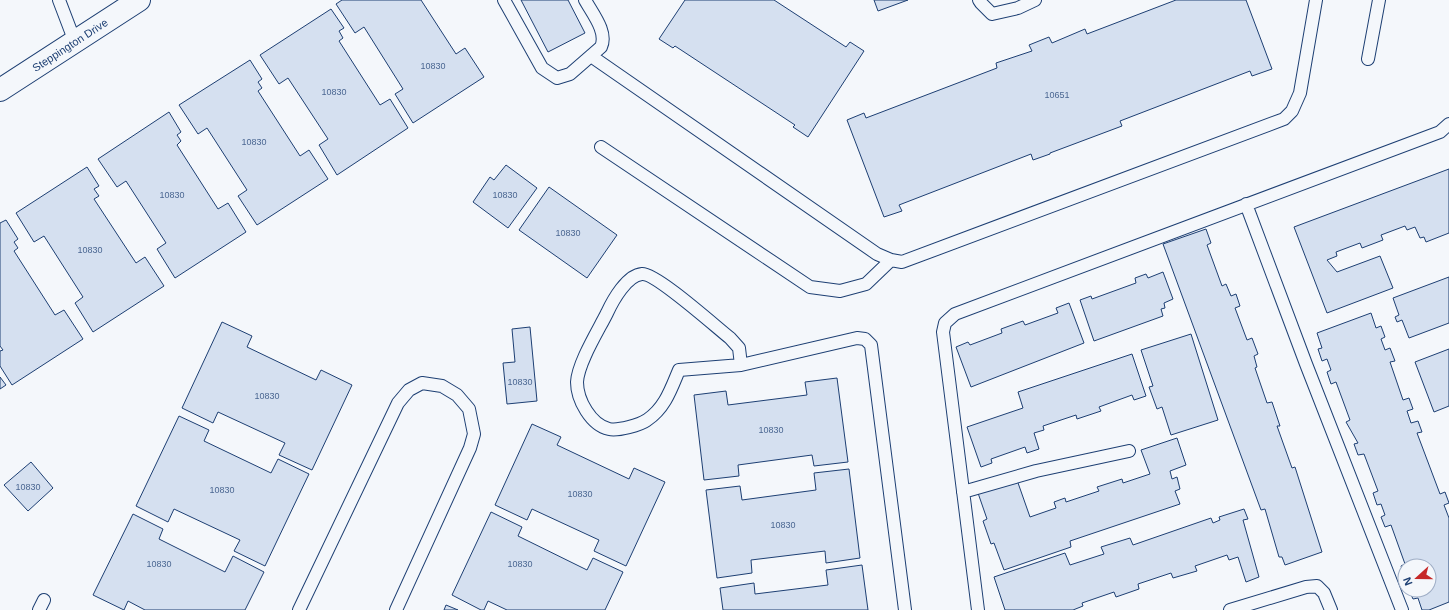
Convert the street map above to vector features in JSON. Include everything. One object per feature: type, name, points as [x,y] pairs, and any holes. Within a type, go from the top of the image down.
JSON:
[{"type":"street","name":"Steppington Drive","points":[[0,90],[139,0]]},
{"type":"lane","points":[[58,0],[75,42]]},
{"type":"lane","points":[[504,0],[542,68],[557,78],[570,74],[601,47],[603,41],[602,31],[585,0]]},
{"type":"lane","points":[[980,2],[992,14],[1018,8],[1035,0]]},
{"type":"lane","points":[[591,56],[877,254],[891,260],[902,262],[1284,120],[1292,111],[1300,93],[1316,0]]},
{"type":"lane","points":[[1368,59],[1379,0]]},
{"type":"lane","points":[[978,610],[943,332],[945,323],[955,314],[1440,132],[1449,124]]},
{"type":"lane","points":[[601,147],[810,287],[840,291],[866,284],[891,260]]},
{"type":"lane","points":[[1246,204],[1306,364],[1402,610]]},
{"type":"lane","points":[[741,365],[739,348],[730,338],[650,275],[642,274],[630,278],[611,305],[579,368],[577,382],[579,395],[590,417],[610,429],[629,428],[647,421],[663,405],[679,370],[741,365],[857,338],[865,339],[871,345],[905,610]]},
{"type":"lane","points":[[299,610],[398,403],[409,390],[422,384],[442,386],[457,395],[469,409],[474,434],[470,448],[396,610]]},
{"type":"lane","points":[[963,492],[1036,471],[1130,451]]},
{"type":"lane","points":[[1230,610],[1306,587],[1317,586],[1324,593],[1331,610]]},
{"type":"building","points":[[342,0],[421,0],[456,54],[465,48],[484,77],[413,123],[395,94],[403,89],[364,27],[355,33],[336,4]]},
{"type":"building","points":[[521,0],[568,0],[585,33],[548,52]]},
{"type":"building","points":[[685,0],[774,0],[846,47],[850,42],[864,51],[808,137],[793,127],[795,125],[675,46],[673,48],[659,39]]},
{"type":"building","points":[[874,0],[908,0],[878,11]]},
{"type":"building","points":[[1176,0],[1246,0],[1272,69],[1252,76],[1250,71],[1120,121],[1122,126],[1033,160],[1031,154],[899,205],[902,211],[884,217],[847,120],[864,113],[866,118],[997,68],[996,63],[1032,51],[1029,45],[1049,37],[1052,43],[1085,29],[1087,34]]},
{"type":"building","points":[[331,9],[344,28],[339,31],[343,38],[339,41],[380,105],[390,99],[408,128],[337,175],[319,145],[328,139],[288,78],[279,84],[260,55]]},
{"type":"building","points":[[250,60],[262,79],[258,82],[262,88],[258,91],[300,156],[309,150],[328,179],[257,225],[238,196],[247,190],[207,128],[198,134],[179,105]]},
{"type":"building","points":[[169,112],[181,132],[177,135],[181,141],[177,145],[218,209],[228,203],[246,232],[175,278],[157,249],[166,243],[126,181],[117,187],[98,159]]},
{"type":"building","points":[[506,165],[537,188],[508,228],[473,202],[490,177],[494,180]]},
{"type":"building","points":[[87,167],[99,186],[94,189],[99,196],[94,199],[136,263],[145,257],[164,286],[93,332],[75,303],[83,297],[44,236],[34,242],[16,213]]},
{"type":"building","points":[[1449,169],[1449,233],[1426,242],[1424,237],[1420,238],[1415,227],[1407,230],[1405,226],[1381,235],[1383,240],[1362,248],[1360,243],[1336,252],[1337,256],[1327,260],[1337,272],[1380,256],[1393,288],[1327,313],[1294,227]]},
{"type":"building","points":[[549,187],[617,235],[587,278],[519,230]]},
{"type":"building","points":[[6,220],[18,239],[14,242],[18,248],[14,251],[55,315],[64,310],[83,339],[12,385],[0,366],[0,351],[3,350],[0,346],[0,223]]},
{"type":"building","points":[[1206,229],[1211,243],[1207,245],[1222,286],[1226,284],[1231,296],[1236,294],[1240,306],[1235,308],[1247,340],[1252,338],[1258,354],[1254,356],[1257,367],[1255,368],[1267,403],[1272,402],[1280,426],[1277,426],[1292,468],[1295,467],[1322,552],[1285,565],[1282,557],[1279,557],[1265,509],[1261,510],[1163,244]]},
{"type":"building","points":[[1163,272],[1173,299],[1164,303],[1165,308],[1161,309],[1163,316],[1094,341],[1080,300],[1091,296],[1092,299],[1136,283],[1135,278],[1146,274],[1148,278]]},
{"type":"building","points":[[1449,277],[1449,323],[1409,338],[1402,320],[1397,322],[1395,317],[1399,315],[1393,298]]},
{"type":"building","points":[[1069,303],[1084,343],[971,387],[956,347],[968,342],[970,345],[1002,333],[1001,329],[1023,321],[1025,325],[1058,313],[1056,308]]},
{"type":"building","points":[[1371,313],[1376,328],[1381,326],[1385,337],[1381,339],[1385,350],[1390,348],[1395,361],[1390,362],[1403,400],[1409,398],[1413,409],[1407,411],[1411,423],[1418,421],[1422,432],[1417,433],[1440,494],[1445,492],[1449,503],[1444,505],[1449,518],[1449,602],[1429,610],[1422,610],[1418,598],[1437,598],[1437,558],[1403,558],[1391,525],[1385,527],[1381,517],[1385,515],[1381,504],[1377,505],[1373,493],[1378,491],[1364,454],[1358,455],[1354,444],[1358,443],[1346,422],[1350,420],[1336,382],[1331,384],[1327,372],[1331,370],[1327,359],[1322,361],[1318,349],[1322,348],[1317,333]]},
{"type":"building","points":[[222,322],[252,336],[247,347],[316,380],[321,370],[352,385],[312,470],[279,455],[285,443],[218,412],[213,423],[182,408]]},
{"type":"building","points":[[530,327],[537,401],[507,404],[503,363],[515,362],[512,329]]},
{"type":"building","points":[[1191,334],[1218,420],[1171,435],[1162,407],[1157,409],[1149,387],[1153,386],[1141,350]]},
{"type":"building","points":[[1449,349],[1449,406],[1434,412],[1415,362]]},
{"type":"building","points":[[1132,354],[1146,396],[1134,400],[1132,395],[1099,407],[1101,411],[1077,419],[1076,415],[1043,426],[1044,430],[1034,433],[1039,449],[1027,453],[1025,447],[991,459],[992,463],[981,467],[967,427],[1023,408],[1018,392]]},
{"type":"building","points":[[0,377],[6,385],[0,389]]},
{"type":"building","points":[[837,378],[848,462],[814,466],[812,455],[738,465],[739,476],[704,480],[694,395],[726,391],[728,405],[807,395],[805,382]]},
{"type":"building","points":[[179,416],[209,430],[204,441],[271,473],[278,459],[309,474],[265,566],[234,551],[240,540],[174,509],[168,522],[136,506]]},
{"type":"building","points":[[532,424],[561,437],[557,445],[629,479],[634,468],[665,482],[626,566],[594,551],[599,540],[532,509],[527,520],[495,505]]},
{"type":"building","points":[[1177,438],[1186,465],[1170,471],[1172,479],[1177,477],[1180,489],[1175,491],[1180,504],[1070,541],[1071,547],[1004,570],[994,543],[991,544],[983,521],[987,519],[978,493],[1017,480],[1030,517],[1056,508],[1054,502],[1065,498],[1066,502],[1099,491],[1097,487],[1122,479],[1123,483],[1150,474],[1141,450]]},
{"type":"building","points":[[31,462],[53,488],[28,511],[4,485]]},
{"type":"building","points":[[849,469],[860,558],[826,563],[825,551],[751,560],[752,573],[717,578],[706,490],[740,486],[742,500],[816,490],[814,473]]},
{"type":"building","points":[[1244,509],[1248,519],[1243,520],[1259,577],[1246,582],[1238,557],[1229,560],[1227,555],[1195,566],[1197,571],[1173,578],[1171,573],[1138,584],[1139,589],[1116,597],[1114,592],[1082,603],[1083,606],[1073,610],[1005,610],[994,577],[1065,553],[1070,565],[1104,554],[1101,547],[1130,538],[1133,545],[1211,518],[1213,523],[1220,520],[1219,517]]},
{"type":"building","points":[[491,512],[522,527],[518,536],[587,570],[593,558],[623,572],[605,610],[507,610],[488,601],[484,610],[481,610],[452,595]]},
{"type":"building","points":[[133,514],[163,529],[159,539],[225,572],[233,556],[264,572],[245,610],[145,610],[128,601],[124,610],[93,595]]},
{"type":"building","points":[[862,565],[868,610],[723,610],[720,588],[754,583],[755,594],[828,585],[826,570]]},
{"type":"building","points":[[446,605],[458,610],[444,610]]}]
